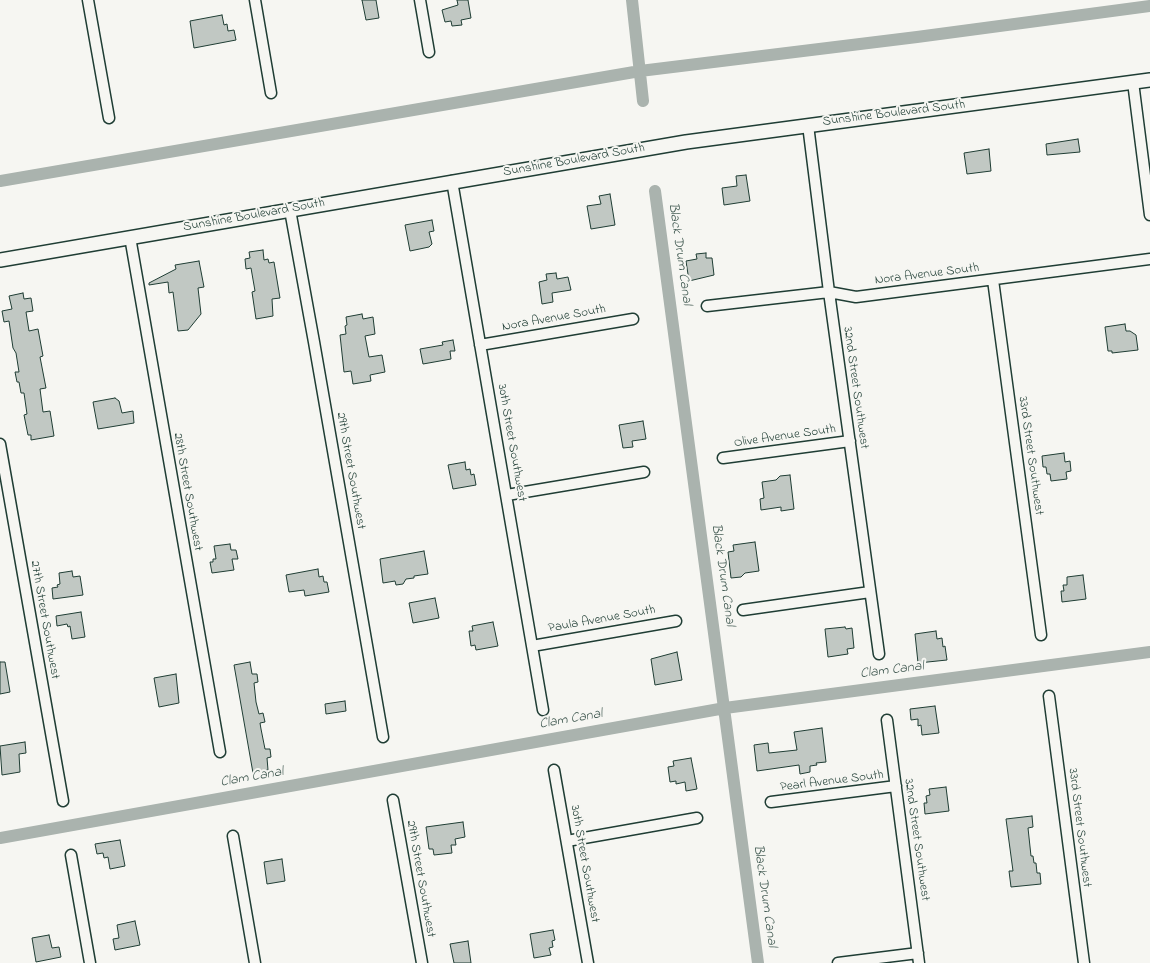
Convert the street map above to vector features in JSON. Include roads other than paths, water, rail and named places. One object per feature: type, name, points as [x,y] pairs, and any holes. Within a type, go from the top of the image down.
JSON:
[{"type":"street","points":[[88,0],[109,118]]},
{"type":"street","points":[[255,0],[271,93]]},
{"type":"street","points":[[420,0],[429,52]]},
{"type":"street","name":"Sunshine Boulevard South","points":[[0,260],[452,181],[686,142],[1150,80]]},
{"type":"street","points":[[1133,82],[1150,215]]},
{"type":"street","name":"32nd Street Southwest","points":[[808,125],[878,654]]},
{"type":"street","name":"30th Street Southwest","points":[[452,181],[543,710]]},
{"type":"street","name":"29th Street Southwest","points":[[290,210],[383,737]]},
{"type":"street","name":"28th Street Southwest","points":[[130,237],[220,752]]},
{"type":"street","name":"Nora Avenue South","points":[[708,306],[829,292],[856,297],[1150,259]]},
{"type":"street","name":"33rd Street Southwest","points":[[993,280],[1041,635]]},
{"type":"street","name":"Nora Avenue South","points":[[480,345],[633,319]]},
{"type":"street","name":"Olive Avenue South","points":[[723,458],[850,441]]},
{"type":"street","name":"27th Street Southwest","points":[[0,444],[63,801]]},
{"type":"street","points":[[507,495],[644,472]]},
{"type":"street","points":[[743,610],[870,592]]},
{"type":"street","name":"Paula Avenue South","points":[[532,646],[676,621]]},
{"type":"street","name":"33rd Street Southwest","points":[[1049,696],[1084,963]]},
{"type":"street","name":"32nd Street Southwest","points":[[887,720],[919,958]]},
{"type":"street","name":"30th Street Southwest","points":[[554,770],[588,963]]},
{"type":"street","name":"Pearl Avenue South","points":[[771,802],[896,786]]},
{"type":"street","name":"29th Street Southwest","points":[[393,800],[422,963]]},
{"type":"street","points":[[567,841],[696,818]]},
{"type":"street","points":[[233,836],[255,963]]},
{"type":"street","points":[[71,855],[90,963]]},
{"type":"street","points":[[838,963],[919,958]]},
{"type":"waterway","name":"Black Drum Canal","points":[[632,0],[643,101]]},
{"type":"waterway","points":[[0,181],[640,71],[917,37],[1150,6]]},
{"type":"waterway","name":"Black Drum Canal","points":[[655,191],[758,963]]},
{"type":"waterway","name":"Clam Canal","points":[[0,838],[725,708],[1150,652]]}]
